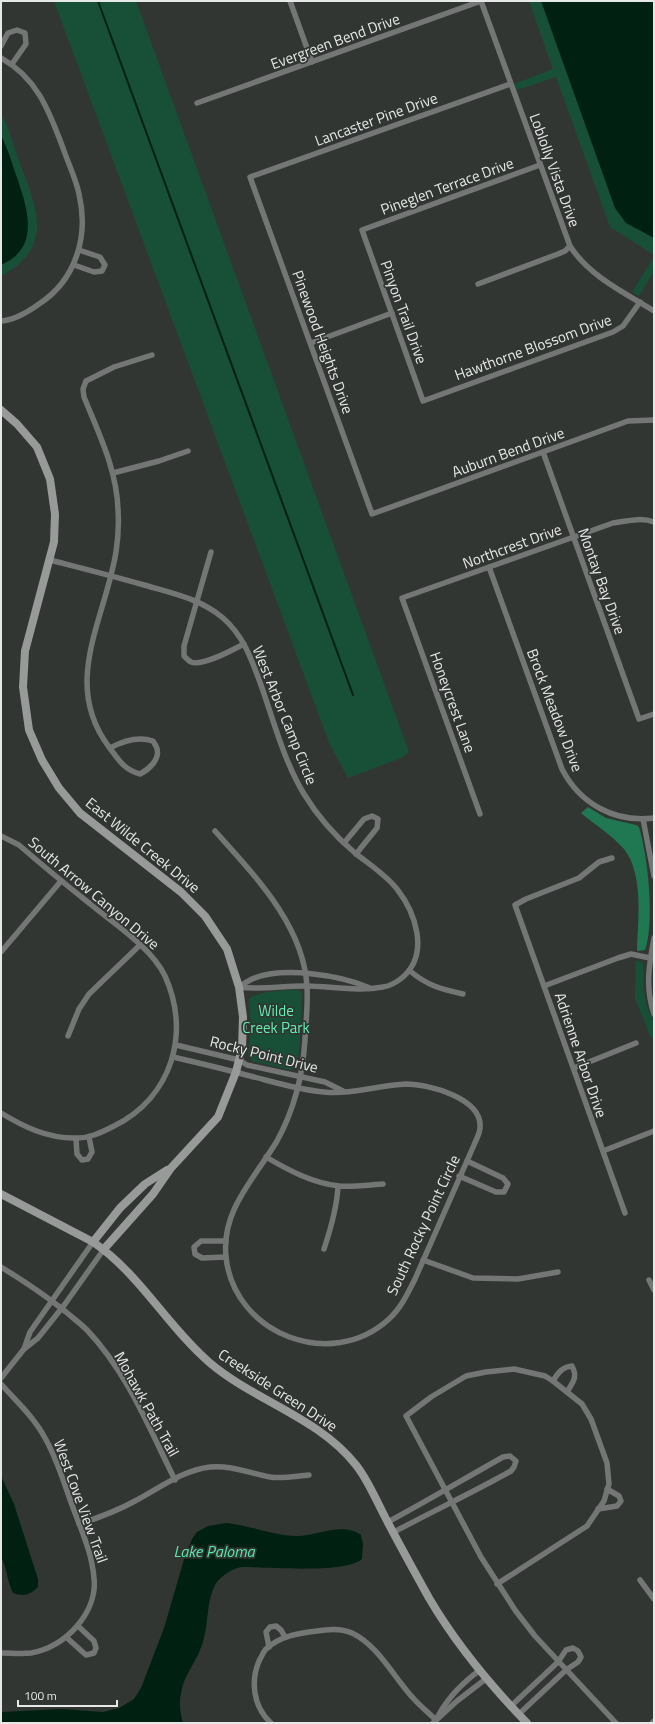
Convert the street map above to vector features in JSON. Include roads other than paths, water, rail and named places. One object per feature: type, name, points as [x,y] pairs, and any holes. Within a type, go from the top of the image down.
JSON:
[{"type":"street","points":[[290,1],[312,62]]},
{"type":"street","name":"Evergreen Bend Drive","points":[[197,103],[481,1]]},
{"type":"street","name":"Loblolly Vista Drive","points":[[481,1],[570,246],[577,257],[594,273],[654,311]]},
{"type":"street","points":[[1,46],[8,33],[17,30],[25,33],[26,44],[12,64]]},
{"type":"street","points":[[1,58],[12,64],[27,78],[38,92],[50,112],[79,194],[82,212],[82,232],[79,250],[74,265],[61,284],[47,299],[28,312],[1,322]]},
{"type":"street","name":"Lancaster Pine Drive","points":[[250,178],[510,84]]},
{"type":"street","name":"Pineglen Terrace Drive","points":[[362,230],[540,165]]},
{"type":"street","name":"Pinewood Heights Drive","points":[[250,178],[372,514]]},
{"type":"street","name":"Pinyon Trail Drive","points":[[362,230],[423,401]]},
{"type":"street","points":[[478,284],[558,254],[565,251],[570,246]]},
{"type":"street","points":[[74,265],[94,272],[102,271],[105,265],[100,257],[79,250]]},
{"type":"street","name":"Hawthorne Blossom Drive","points":[[423,401],[613,332],[623,326],[640,302]]},
{"type":"street","points":[[311,343],[392,313]]},
{"type":"street","points":[[110,748],[119,743],[144,738],[153,741],[158,750],[156,758],[147,770],[140,774],[131,772],[121,764],[101,737],[94,722],[87,688],[87,671],[90,651],[116,553],[118,509],[113,472],[108,455],[84,398],[83,389],[86,381],[114,367],[152,355]]},
{"type":"street","name":"East Wilde Creek Drive","points":[[1,410],[17,424],[37,447],[50,479],[55,514],[54,542],[25,651],[23,687],[29,730],[42,760],[59,788],[80,813],[181,892],[205,916],[227,949],[239,987],[243,1017],[242,1048],[236,1072],[218,1117],[171,1168]]},
{"type":"street","name":"Auburn Bend Drive","points":[[372,514],[628,421],[654,420]]},
{"type":"street","points":[[113,472],[159,461],[188,451]]},
{"type":"street","name":"Montay Bay Drive","points":[[543,452],[639,719],[654,714]]},
{"type":"street","name":"Northcrest Drive","points":[[402,598],[613,523],[630,520],[648,520],[654,522]]},
{"type":"street","points":[[211,552],[184,646],[184,656],[191,662],[199,663],[232,651],[244,644]]},
{"type":"street","name":"West Arbor Camp Circle","points":[[50,560],[184,596],[223,618],[236,631],[244,644],[295,777],[314,810],[344,843],[395,886],[405,901],[418,936],[417,954],[410,971]]},
{"type":"street","name":"Brock Meadow Drive","points":[[489,567],[562,769],[568,779],[582,797],[601,810],[622,817],[643,819],[654,818]]},
{"type":"street","name":"Honeycrest Lane","points":[[402,598],[480,814]]},
{"type":"street","points":[[344,843],[364,819],[372,816],[378,819],[377,828],[356,854]]},
{"type":"street","points":[[643,819],[654,876]]},
{"type":"street","name":"South Rocky Point Circle","points":[[215,831],[256,878],[288,923],[298,946],[307,986],[305,1048],[298,1088],[277,1140],[236,1203],[229,1221],[226,1241],[226,1257],[232,1280],[241,1299],[254,1316],[271,1329],[288,1337],[310,1343],[323,1344],[345,1341],[368,1333],[389,1319],[404,1300],[467,1161],[480,1128]]},
{"type":"street","name":"South Arrow Canyon Drive","points":[[1,836],[19,845],[154,958],[172,993],[176,1011],[176,1045],[173,1057],[158,1088],[146,1102],[124,1121],[90,1137],[76,1139],[54,1137],[39,1133],[1,1114]]},
{"type":"street","name":"Adrienne Arbor Drive","points":[[612,858],[599,862],[579,878],[526,899],[515,905],[625,1213]]},
{"type":"street","points":[[1,952],[61,881]]},
{"type":"street","points":[[654,938],[647,981],[649,998],[654,1014]]},
{"type":"street","points":[[68,1036],[79,1009],[90,994],[140,945]]},
{"type":"street","points":[[544,986],[631,954],[650,958]]},
{"type":"street","points":[[239,987],[258,989],[283,986],[307,986],[372,989],[385,987],[397,982],[410,971],[422,981],[437,988],[463,994]]},
{"type":"street","points":[[239,987],[253,979],[281,973],[324,975],[352,980],[372,989]]},
{"type":"street","points":[[574,1068],[636,1043]]},
{"type":"street","name":"Rocky Point Drive","points":[[176,1045],[239,1060],[247,1065],[325,1082],[344,1092]]},
{"type":"street","name":"Rocky Point Drive","points":[[173,1057],[298,1088],[326,1093],[407,1084],[427,1086],[463,1099],[473,1107],[478,1116],[480,1128]]},
{"type":"street","points":[[603,1151],[654,1131]]},
{"type":"street","points":[[76,1139],[77,1154],[82,1160],[88,1159],[92,1152],[90,1137]]},
{"type":"street","points":[[266,1157],[296,1174],[338,1186],[383,1184]]},
{"type":"street","points":[[459,1176],[496,1192],[504,1192],[508,1184],[503,1178],[467,1161]]},
{"type":"street","points":[[24,1349],[30,1332],[93,1242],[120,1208],[140,1189],[171,1168]]},
{"type":"street","points":[[1,1378],[24,1349],[38,1338],[104,1249],[153,1194],[171,1168]]},
{"type":"street","points":[[324,1249],[336,1210],[338,1186]]},
{"type":"street","name":"Creekside Green Drive","points":[[1,1194],[104,1249],[125,1268],[191,1346],[212,1365],[235,1382],[304,1421],[334,1443],[356,1465],[429,1598],[452,1635],[480,1670],[527,1723]]},
{"type":"street","points":[[226,1241],[201,1241],[194,1246],[195,1254],[202,1258],[226,1257]]},
{"type":"street","points":[[422,1260],[472,1278],[518,1279],[558,1272]]},
{"type":"street","name":"Mohawk Path Trail","points":[[1,1267],[34,1287],[86,1329],[118,1370],[175,1480]]},
{"type":"street","points":[[649,1280],[654,1290]]},
{"type":"street","points":[[553,1381],[560,1370],[567,1366],[572,1366],[576,1372],[568,1392]]},
{"type":"street","points":[[497,1584],[586,1526],[604,1501],[609,1484],[607,1463],[591,1419],[582,1404],[545,1376],[514,1369],[466,1376],[431,1397],[406,1416],[451,1502],[497,1584],[535,1636],[616,1723]]},
{"type":"street","name":"West Cove View Trail","points":[[1,1384],[32,1417],[45,1437],[90,1555],[95,1579],[92,1599],[86,1613],[78,1626],[66,1637],[51,1646],[32,1653],[1,1653]]},
{"type":"street","points":[[388,1522],[503,1457],[510,1456],[516,1461],[511,1471],[461,1499],[451,1502],[394,1532]]},
{"type":"street","points":[[79,1524],[106,1515],[134,1502],[193,1471],[209,1467],[237,1469],[270,1477],[309,1475]]},
{"type":"street","points":[[598,1509],[617,1506],[621,1501],[619,1496],[607,1489]]},
{"type":"street","points":[[640,1580],[654,1598]]},
{"type":"street","points":[[66,1637],[86,1655],[94,1653],[96,1648],[94,1641],[78,1626]]},
{"type":"street","points":[[267,1648],[266,1632],[270,1627],[276,1626],[281,1630],[285,1637]]},
{"type":"street","points":[[271,1723],[265,1717],[257,1703],[254,1685],[256,1668],[267,1648],[285,1637],[304,1632],[332,1628],[351,1632],[366,1642],[414,1699],[435,1721]]},
{"type":"street","points":[[511,1706],[558,1662],[566,1650],[573,1648],[578,1651],[581,1657],[578,1662],[566,1670],[519,1714]]},
{"type":"street","points":[[435,1721],[459,1686],[480,1670]]},
{"type":"street","points":[[435,1721],[487,1678]]},
{"type":"water","points":[[541,1],[654,1],[654,238],[626,223],[615,208]]},
{"type":"water","points":[[1,135],[9,154],[23,198],[28,224],[27,236],[22,247],[14,257],[1,265]]},
{"type":"water","points":[[1,1476],[14,1504],[38,1579],[38,1587],[27,1594],[20,1595],[13,1593],[1,1557]]},
{"type":"water","name":"Lake Paloma","points":[[226,1523],[290,1536],[307,1535],[339,1529],[354,1531],[361,1535],[363,1544],[362,1559],[353,1564],[340,1567],[305,1569],[243,1567],[232,1570],[223,1576],[213,1588],[209,1603],[205,1635],[201,1649],[188,1673],[180,1697],[183,1723],[1,1723],[1,1712],[62,1709],[103,1712],[119,1708],[134,1699],[141,1688],[164,1628],[185,1556],[192,1539],[197,1532],[208,1526]]},
{"type":"waterway","points":[[98,1],[353,695]]},
{"type":"park label","name":"Wilde Creek Park","points":[[276,1018]]}]
